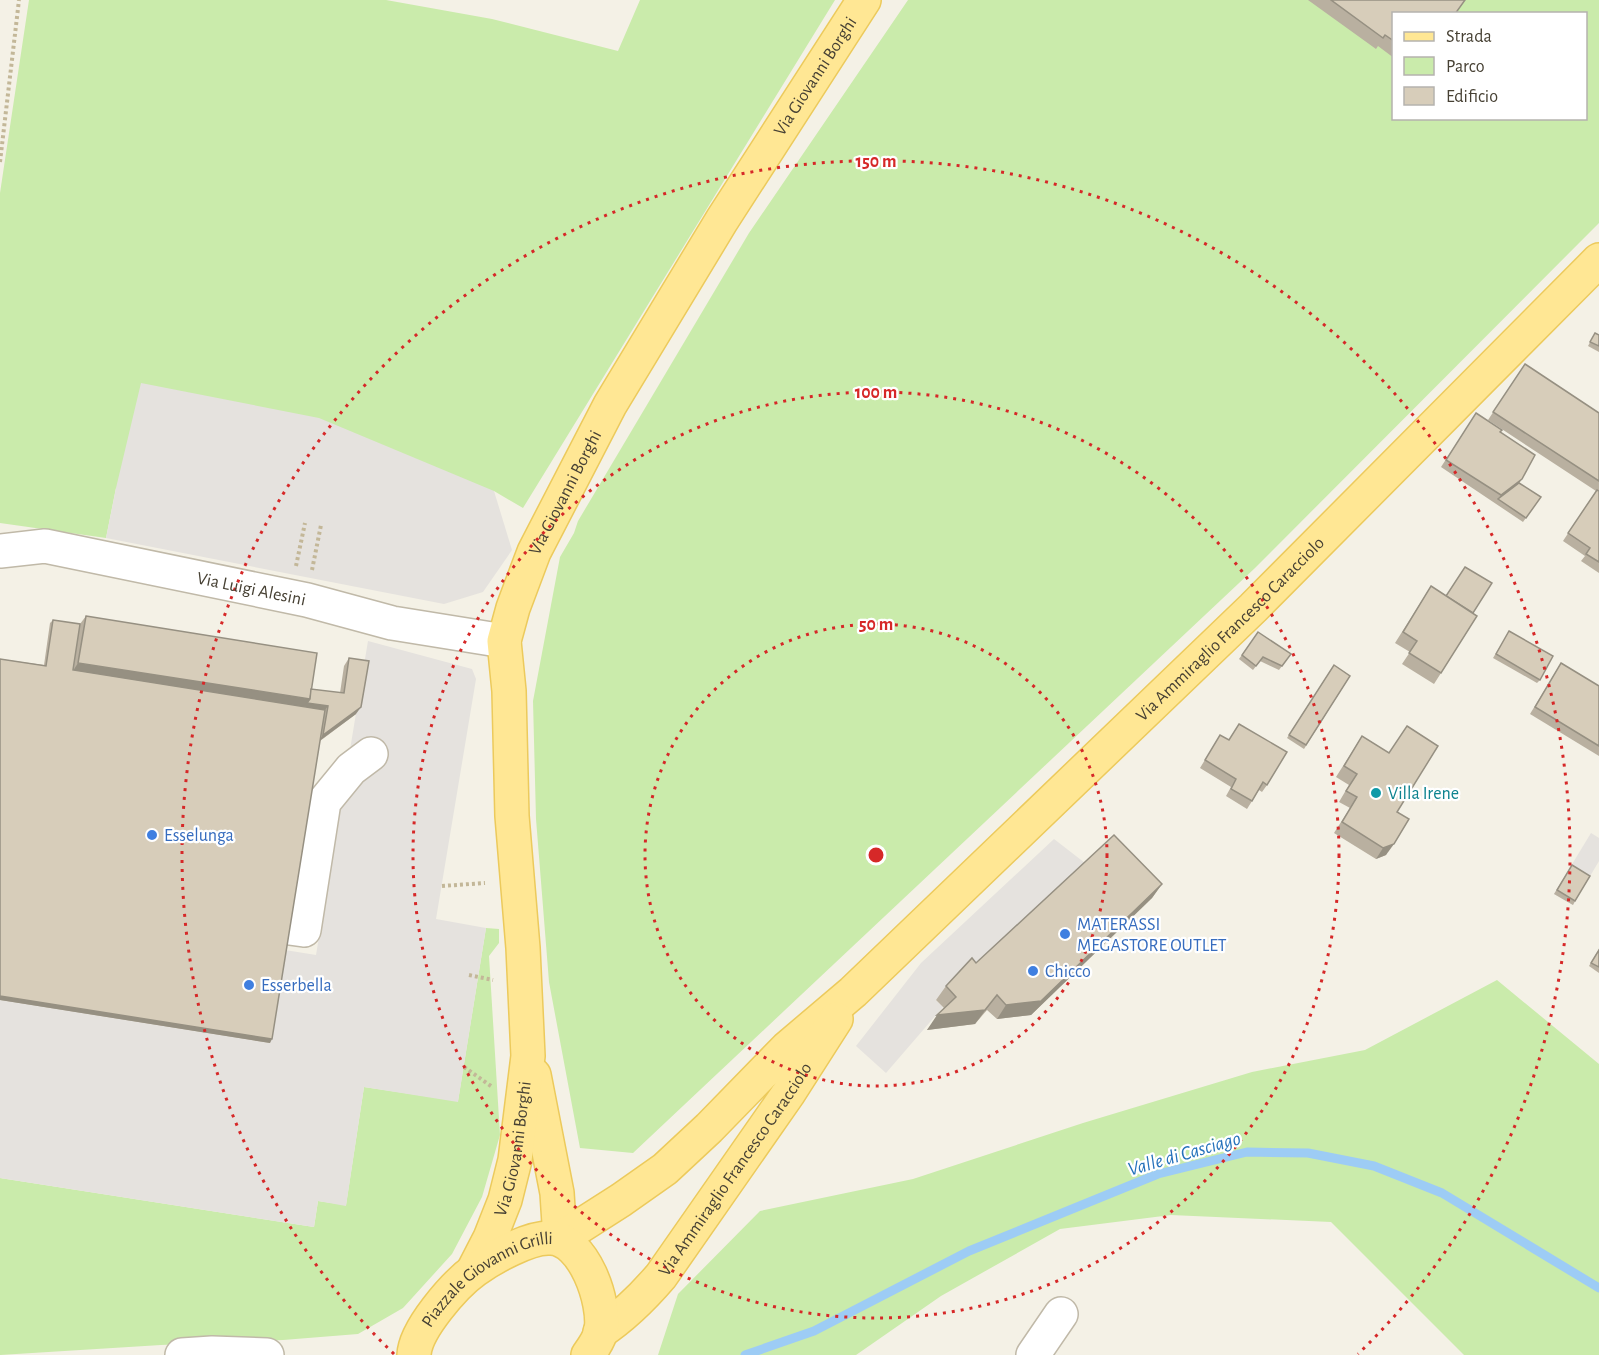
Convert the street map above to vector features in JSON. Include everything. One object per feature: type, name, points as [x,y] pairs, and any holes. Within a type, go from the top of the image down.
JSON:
[{"type":"main road","name":"Via Giovanni Borghi","points":[[473,1271],[490,1238],[505,1200],[515,1160],[528,1056],[509,750],[509,691],[504,641],[513,608],[534,552],[610,405],[722,220],[864,0]]},
{"type":"main road","name":"Via Ammiraglio Francesco Caracciolo","points":[[560,1239],[621,1200],[665,1168],[709,1128],[787,1048],[853,992],[1253,608],[1599,260]]},
{"type":"main road","name":"Via Ammiraglio Francesco Caracciolo","points":[[594,1344],[643,1298],[661,1275],[788,1094],[853,992]]},
{"type":"main road","name":"Via Giovanni Borghi","points":[[528,1056],[543,1113],[557,1193],[560,1239]]},
{"type":"main road","name":"Via Ammiraglio Francesco Caracciolo","points":[[557,1193],[565,1200],[579,1205],[598,1206],[621,1200]]},
{"type":"main road","name":"Piazzale Giovanni Grilli","points":[[408,1353],[449,1294],[473,1271],[516,1248],[549,1238],[560,1239],[568,1245],[583,1262],[595,1283],[602,1314],[594,1344]]},
{"type":"street","name":"Via Luigi Alesini","points":[[0,551],[45,546],[307,600],[392,623],[504,641]]},
{"type":"street","points":[[219,917],[304,930],[324,802],[351,769],[371,754]]},
{"type":"street","points":[[1033,1355],[1061,1314]]},
{"type":"street","points":[[182,1355],[212,1353],[267,1355]]},
{"type":"path","points":[[0,162],[19,0]]},
{"type":"path","points":[[301,543],[305,523]]},
{"type":"path","points":[[313,570],[321,525]]},
{"type":"path","points":[[442,886],[516,881]]},
{"type":"path","points":[[469,975],[496,981]]},
{"type":"green space","points":[[29,0],[386,0],[492,19],[618,51],[640,0],[835,0],[523,508],[494,491],[116,488],[106,538],[0,523],[0,193]]},
{"type":"green space","points":[[908,0],[1599,0],[1599,223],[1255,568],[633,1153],[580,1148],[549,982],[536,819],[533,701],[560,557],[578,521],[749,233]]},
{"type":"green space","points":[[486,928],[499,929],[499,943],[489,956],[500,1135],[482,1197],[452,1254],[403,1308],[358,1334],[0,1355],[0,1178],[314,1227],[318,1201],[346,1205],[364,1087],[458,1101]]},
{"type":"green space","points":[[1497,980],[1599,1064],[1599,1355],[1464,1355],[1331,1222],[1171,1215],[1060,1229],[941,1296],[856,1355],[658,1355],[678,1294],[760,1211],[913,1179],[1083,1123],[1252,1072],[1365,1050]]},
{"type":"shaded area","points":[[141,383],[319,418],[494,491],[512,550],[483,592],[444,604],[106,538]]},
{"type":"shaded area","points":[[368,641],[472,669],[476,679],[436,919],[486,928],[458,1102],[364,1087],[346,1206],[318,1201],[314,1227],[0,1178],[0,1000],[270,1043],[285,950],[316,955]]},
{"type":"shaded area","points":[[1591,833],[1599,838],[1599,861],[1573,905],[1554,894]]},
{"type":"shaded area","points":[[1054,839],[1085,863],[936,1000],[943,1007],[886,1073],[856,1046],[921,963]]},
{"type":"building","points":[[1331,0],[1465,0],[1456,12],[1392,12],[1392,40],[1385,35],[1383,38]]},
{"type":"building","points":[[1595,333],[1599,335],[1599,346],[1590,342]]},
{"type":"building","points":[[1525,364],[1599,413],[1599,481],[1493,412]]},
{"type":"building","points":[[1476,413],[1535,455],[1522,479],[1501,495],[1446,460]]},
{"type":"building","points":[[1519,483],[1541,497],[1526,518],[1498,499]]},
{"type":"building","points":[[1597,490],[1599,491],[1599,562],[1586,554],[1590,548],[1568,533]]},
{"type":"building","points":[[1465,567],[1492,583],[1473,613],[1446,596]]},
{"type":"building","points":[[1431,586],[1477,616],[1441,673],[1409,653],[1417,641],[1403,632]]},
{"type":"building","points":[[86,616],[317,653],[310,699],[78,663]]},
{"type":"building","name":"Esselunga","points":[[53,620],[80,624],[73,670],[325,710],[272,1039],[0,996],[0,659],[46,666]]},
{"type":"building","points":[[1509,631],[1553,656],[1540,680],[1496,654]]},
{"type":"building","points":[[1258,632],[1291,654],[1282,666],[1263,657],[1256,666],[1242,655]]},
{"type":"building","points":[[349,658],[369,661],[361,707],[323,735],[328,706],[307,703],[311,689],[344,693]]},
{"type":"building","points":[[1561,663],[1599,686],[1599,746],[1535,707]]},
{"type":"building","points":[[1334,665],[1350,676],[1306,745],[1289,735]]},
{"type":"building","points":[[1239,724],[1287,752],[1267,785],[1263,782],[1252,801],[1231,789],[1236,779],[1205,760],[1220,735],[1229,740]]},
{"type":"building","name":"Villa Irene","points":[[1407,726],[1438,746],[1397,812],[1409,819],[1394,844],[1383,848],[1342,822],[1357,797],[1346,791],[1357,774],[1344,766],[1362,736],[1389,753]]},
{"type":"building","points":[[1114,835],[1162,884],[1041,1001],[1006,1005],[997,995],[985,1010],[937,1015],[956,997],[946,986],[972,958],[976,963]]},
{"type":"building","points":[[1572,865],[1590,876],[1575,901],[1557,890]]},
{"type":"building","points":[[1599,950],[1599,967],[1591,963]]},
{"type":"waterway","name":"Valle di Casciago","points":[[745,1355],[814,1331],[969,1251],[1158,1174],[1247,1152],[1308,1153],[1374,1166],[1442,1193],[1599,1288]]},
{"type":"place","name":"Villa Irene","points":[[1376,793]]},
{"type":"place","name":"Esselunga","points":[[152,835]]},
{"type":"place","name":"MATERASSI MEGASTORE OUTLET","points":[[1065,934]]},
{"type":"place","name":"Chicco","points":[[1033,971]]},
{"type":"place","name":"Esserbella","points":[[249,985]]}]
